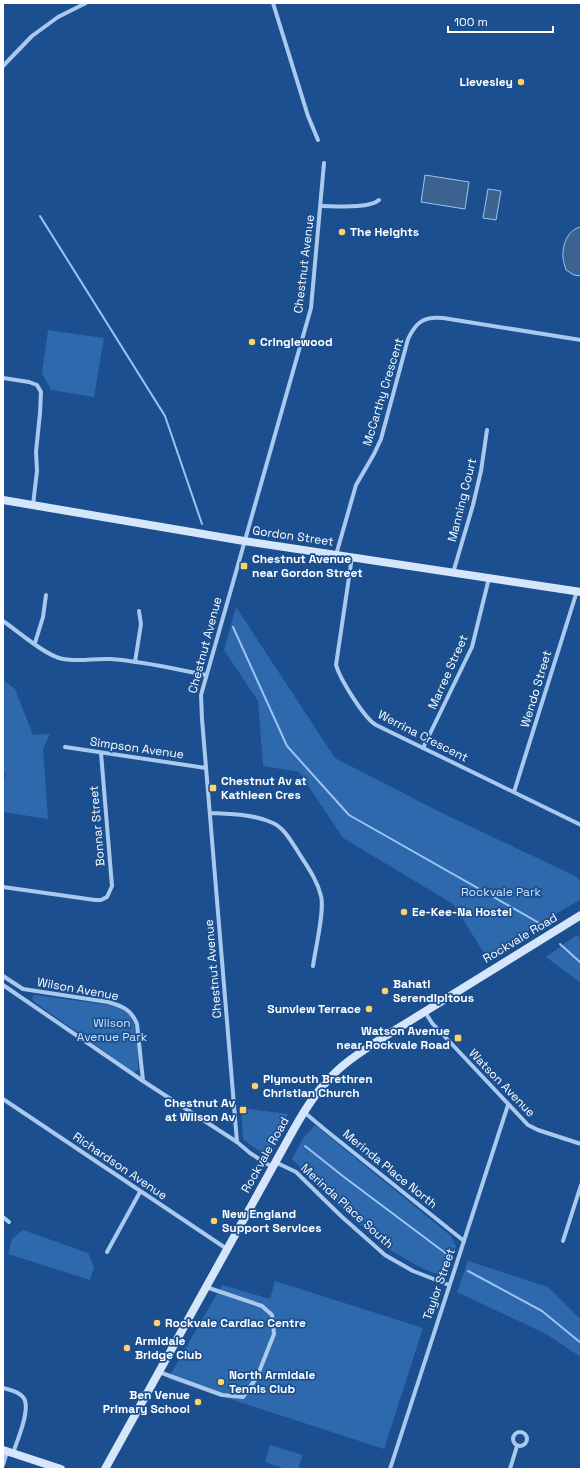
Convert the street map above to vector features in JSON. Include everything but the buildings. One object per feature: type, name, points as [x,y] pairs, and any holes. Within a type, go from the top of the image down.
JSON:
[{"type":"street","points":[[3,66],[32,36],[58,17],[86,3]]},
{"type":"street","points":[[273,3],[308,116],[318,140]]},
{"type":"street","name":"Chestnut Avenue","points":[[237,1142],[201,696],[311,308],[324,163]]},
{"type":"street","points":[[321,206],[368,205],[376,203],[379,200]]},
{"type":"street","name":"McCarthy Crescent","points":[[336,555],[356,484],[381,439],[408,339],[414,328],[421,322],[434,317],[581,340]]},
{"type":"street","points":[[3,378],[29,382],[37,385],[41,392],[36,452],[37,471],[33,505]]},
{"type":"street","name":"Manning Court","points":[[453,573],[473,505],[481,471],[487,430]]},
{"type":"street","name":"Gordon Street","points":[[3,500],[244,541],[579,592]]},
{"type":"street","name":"Werrina Crescent","points":[[352,557],[336,656],[336,666],[337,671],[370,722],[581,825]]},
{"type":"street","name":"Marree Street","points":[[423,748],[472,647],[489,578]]},
{"type":"street","name":"Wendo Street","points":[[514,792],[579,592]]},
{"type":"street","points":[[35,643],[43,617],[46,595]]},
{"type":"street","points":[[135,662],[141,624],[139,611]]},
{"type":"street","points":[[3,621],[53,655],[64,659],[76,661],[109,659],[135,662],[206,675]]},
{"type":"street","name":"Simpson Avenue","points":[[65,747],[206,768]]},
{"type":"street","name":"Bonnar Street","points":[[3,887],[95,900],[101,900],[107,897],[112,886],[101,753]]},
{"type":"street","points":[[210,813],[268,820],[282,829],[292,843],[315,878],[322,898],[313,966]]},
{"type":"street","name":"Rockvale Road","points":[[105,1469],[304,1111],[329,1079],[357,1054],[490,970],[581,915]]},
{"type":"street","name":"Wilson Avenue","points":[[3,976],[23,989],[108,1002],[128,1009],[137,1024],[143,1081]]},
{"type":"street","name":"Wilson Avenue","points":[[3,985],[143,1081],[237,1142],[250,1153],[273,1165]]},
{"type":"street","name":"Wilson Avenue","points":[[19,996],[23,989]]},
{"type":"street","name":"Watson Avenue","points":[[425,1012],[432,1023],[528,1125],[538,1130],[581,1144]]},
{"type":"street","name":"Richardson Avenue","points":[[3,1099],[227,1249]]},
{"type":"street","name":"Taylor Street","points":[[390,1469],[508,1105]]},
{"type":"street","name":"Merinda Place North","points":[[304,1111],[335,1138],[464,1241]]},
{"type":"street","name":"Merinda Place South","points":[[273,1165],[296,1172],[341,1216],[385,1255],[413,1271],[449,1285]]},
{"type":"street","points":[[563,1241],[581,1185]]},
{"type":"street","points":[[107,1252],[140,1192]]},
{"type":"street","points":[[3,1217],[9,1222]]},
{"type":"street","points":[[159,1372],[222,1395],[243,1397],[257,1377],[274,1334],[272,1315],[262,1306],[206,1287]]},
{"type":"street","points":[[3,1388],[17,1392],[23,1397],[26,1404],[26,1411],[3,1464]]},
{"type":"street","points":[[510,1469],[517,1446]]},
{"type":"street","points":[[8,1452],[61,1469]]},
{"type":"green space","points":[[48,330],[104,338],[94,397],[51,390],[42,373]]},
{"type":"green space","name":"Rockvale Park","points":[[236,607],[335,758],[440,812],[573,875],[581,881],[581,899],[486,956],[453,904],[343,838],[299,772],[263,766],[258,701],[224,650]]},
{"type":"green space","points":[[3,680],[15,689],[33,735],[50,734],[43,749],[48,819],[3,812],[3,782],[6,775],[3,771]]},
{"type":"green space","points":[[577,935],[581,939],[581,983],[546,957]]},
{"type":"green space","name":"Wilson Avenue Park","points":[[35,995],[109,1005],[127,1012],[134,1023],[136,1031],[138,1070],[134,1072],[33,1001],[32,997]]},
{"type":"green space","points":[[241,1108],[288,1114],[266,1155],[243,1139]]},
{"type":"green space","points":[[315,1125],[451,1236],[456,1246],[445,1278],[418,1266],[379,1242],[292,1159],[304,1137]]},
{"type":"green space","points":[[23,1230],[88,1253],[94,1267],[90,1280],[8,1254],[12,1239]]},
{"type":"green space","points":[[468,1261],[548,1287],[581,1320],[581,1357],[546,1334],[457,1292]]},
{"type":"green space","points":[[275,1281],[423,1328],[384,1449],[168,1379],[222,1285],[270,1299]]},
{"type":"green space","points":[[270,1445],[303,1455],[298,1469],[286,1469],[265,1462]]},
{"type":"shaded area","points":[[425,175],[469,182],[465,209],[421,202]]},
{"type":"shaded area","points":[[488,189],[501,191],[496,220],[483,218]]},
{"type":"shaded area","points":[[581,227],[581,276],[574,275],[566,270],[563,260],[563,252],[569,234],[576,228]]},
{"type":"waterway","points":[[40,216],[165,416],[202,524]]},
{"type":"waterway","points":[[233,627],[287,746],[349,815],[541,924]]},
{"type":"waterway","points":[[560,944],[581,963]]},
{"type":"waterway","points":[[305,1146],[448,1255]]},
{"type":"waterway","points":[[468,1271],[542,1311],[581,1343]]},
{"type":"place","name":"Lievesley","points":[[521,82]]},
{"type":"place","name":"The Heights","points":[[342,232]]},
{"type":"place","name":"Cringlewood","points":[[252,342]]},
{"type":"place","name":"Chestnut Avenue near Gordon Street","points":[[244,566]]},
{"type":"place","name":"Chestnut Av at Kathleen Cres","points":[[213,788]]},
{"type":"place","name":"Ee-Kee-Na Hostel","points":[[404,912]]},
{"type":"place","name":"Bahati Serendipitous","points":[[385,991]]},
{"type":"place","name":"Sunview Terrace","points":[[369,1009]]},
{"type":"place","name":"Watson Avenue near Rockvale Road","points":[[458,1038]]},
{"type":"place","name":"Plymouth Brethren Christian Church","points":[[255,1086]]},
{"type":"place","name":"Chestnut Av at Wilson Av","points":[[243,1110]]},
{"type":"place","name":"New England Support Services","points":[[214,1221]]},
{"type":"place","name":"Rockvale Cardiac Centre","points":[[157,1323]]},
{"type":"place","name":"Armidale Bridge Club","points":[[127,1348]]},
{"type":"place","name":"North Armidale Tennis Club","points":[[221,1382]]},
{"type":"place","name":"Ben Venue Primary School","points":[[198,1402]]}]
